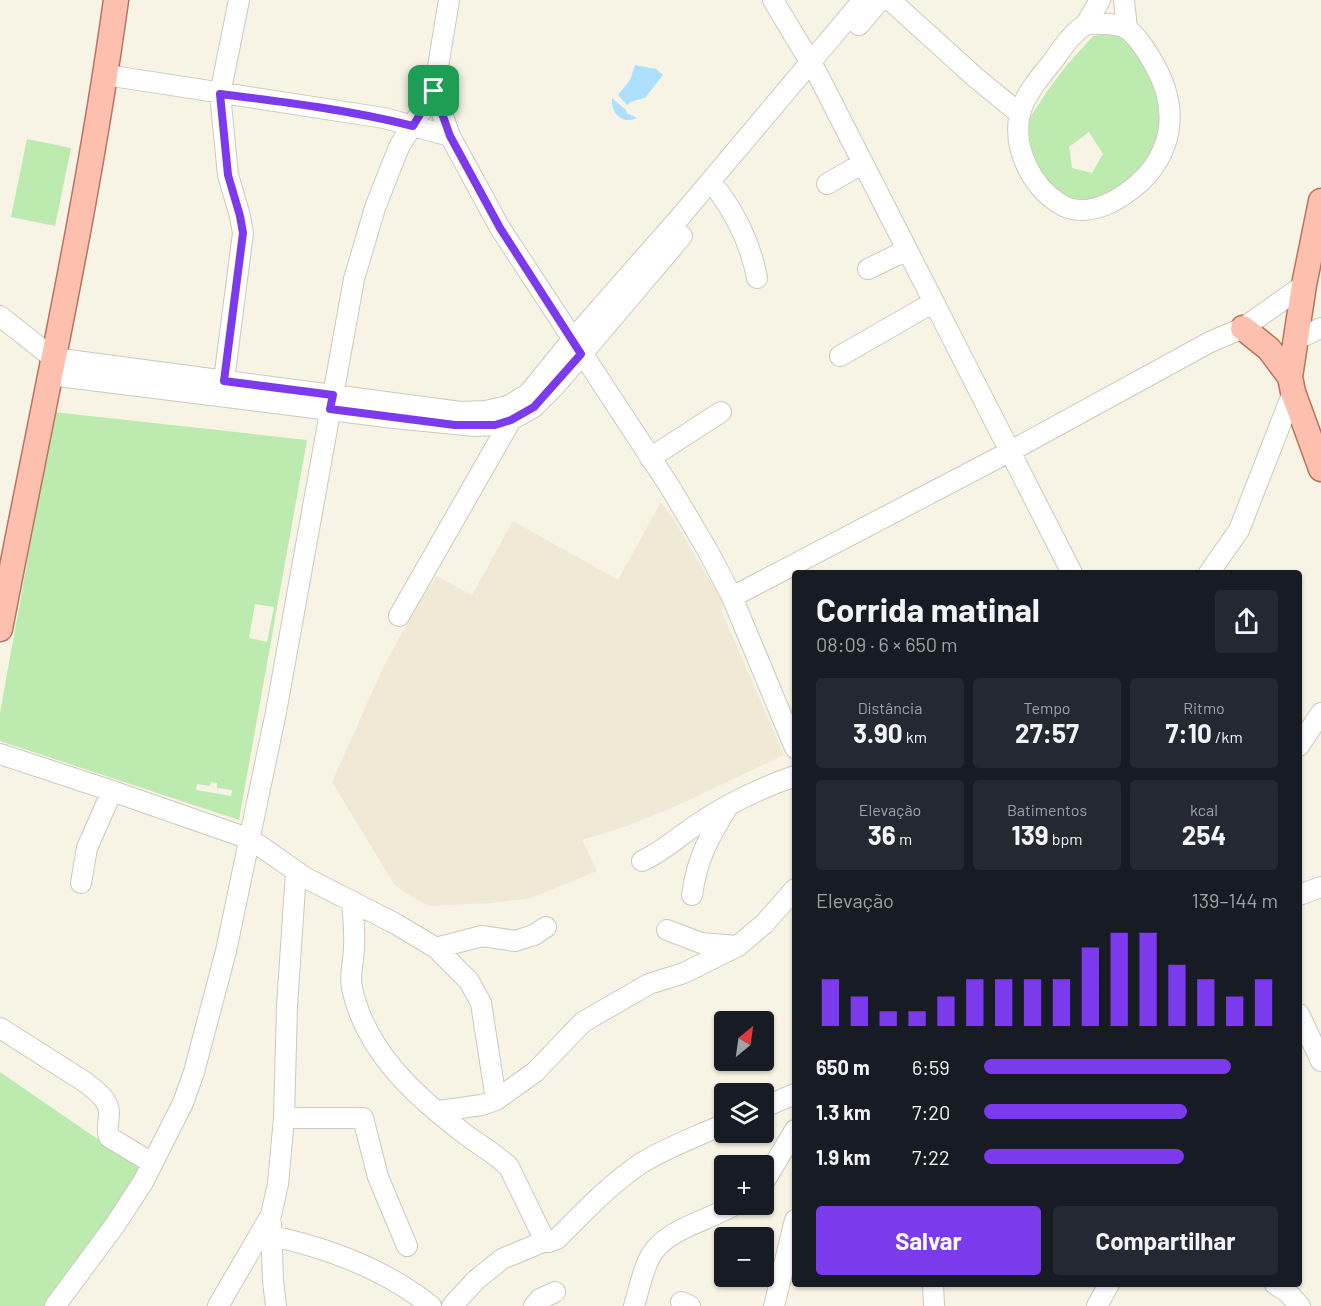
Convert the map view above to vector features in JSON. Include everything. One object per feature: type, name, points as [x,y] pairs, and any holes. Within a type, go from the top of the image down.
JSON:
[{"type":"main road","points":[[0,629],[52,367],[106,75],[116,0]]},
{"type":"main road","points":[[1292,385],[1295,340],[1321,201]]},
{"type":"main road","points":[[1243,327],[1269,349],[1292,385],[1321,470]]},
{"type":"street","points":[[224,381],[243,233],[228,175],[220,94],[239,0]]},
{"type":"street","points":[[55,1306],[115,1225],[143,1182],[183,1103],[194,1072],[226,951],[276,712],[354,279],[364,240],[400,145],[434,91],[449,0]]},
{"type":"street","points":[[773,0],[814,69],[1070,570]]},
{"type":"street","points":[[0,316],[52,367],[332,402],[461,412],[486,411],[508,406],[528,394],[577,347],[719,192],[814,69],[863,0]]},
{"type":"street","points":[[52,367],[224,381],[332,402],[394,418],[475,426],[495,425],[511,420],[534,407],[577,347],[681,216],[880,0]]},
{"type":"street","points":[[890,0],[975,77],[1020,114]]},
{"type":"street","points":[[1086,24],[1111,24],[1127,29],[1148,53],[1159,72],[1168,99],[1170,123],[1165,146],[1156,166],[1132,189],[1105,206],[1074,210],[1061,205],[1041,188],[1022,156],[1018,136],[1020,114],[1039,80],[1076,31],[1086,24],[1100,0]]},
{"type":"street","points":[[1124,0],[1127,29]]},
{"type":"street","points":[[106,75],[384,118],[450,136]]},
{"type":"street","points":[[434,91],[450,136],[500,228],[708,551],[732,597],[792,741]]},
{"type":"street","points":[[827,184],[862,163]]},
{"type":"street","points":[[719,192],[753,255],[757,278]]},
{"type":"street","points":[[868,269],[907,250]]},
{"type":"street","points":[[732,597],[1009,452],[1210,342],[1243,327],[1304,285]]},
{"type":"street","points":[[840,356],[934,302]]},
{"type":"street","points":[[1295,340],[1321,328]]},
{"type":"street","points":[[1211,570],[1239,531],[1292,385]]},
{"type":"street","points":[[650,458],[721,412]]},
{"type":"street","points":[[399,616],[511,420]]},
{"type":"street","points":[[1302,742],[1321,713]]},
{"type":"street","points":[[0,754],[112,790],[250,839],[296,872],[436,948],[469,981],[481,1004],[496,1100]]},
{"type":"street","points":[[642,861],[659,853],[695,825],[728,806],[792,777]]},
{"type":"street","points":[[81,883],[87,848],[112,790]]},
{"type":"street","points":[[692,895],[701,854],[728,806]]},
{"type":"street","points":[[276,1306],[271,1215],[278,1184],[284,1118],[287,1006],[296,872]]},
{"type":"street","points":[[1302,894],[1321,887]]},
{"type":"street","points":[[439,1111],[482,1105],[496,1100],[535,1072],[583,1022],[649,984],[684,973],[738,946],[764,924],[792,892]]},
{"type":"street","points":[[352,901],[354,948],[351,986],[360,1015],[373,1041],[392,1069],[460,1130],[509,1167],[545,1241]]},
{"type":"street","points":[[436,948],[482,936],[515,941],[534,935],[546,927]]},
{"type":"street","points":[[667,930],[700,943],[738,946]]},
{"type":"street","points":[[1302,1020],[1321,1061]]},
{"type":"street","points":[[0,1028],[86,1082],[99,1093],[109,1111],[106,1125],[109,1137],[152,1163]]},
{"type":"street","points":[[774,1103],[792,1095]]},
{"type":"street","points":[[284,1118],[363,1118],[378,1177],[407,1246]]},
{"type":"street","points":[[452,1306],[476,1280],[502,1259],[545,1241],[557,1239],[603,1194],[638,1166],[675,1145],[714,1128]]},
{"type":"street","points":[[774,1165],[792,1135]]},
{"type":"street","points":[[218,1306],[271,1215]]},
{"type":"street","points":[[634,1306],[650,1257],[656,1247],[680,1230],[718,1215]]},
{"type":"street","points":[[774,1306],[792,1232]]},
{"type":"street","points":[[272,1236],[296,1241],[378,1272],[409,1289],[431,1306]]},
{"type":"street","points":[[933,1287],[934,1306]]},
{"type":"street","points":[[1097,1306],[1107,1287]]},
{"type":"street","points":[[1280,1287],[1300,1306]]},
{"type":"street","points":[[534,1306],[540,1299],[555,1292]]},
{"type":"shaded area","points":[[661,502],[718,594],[724,597],[722,612],[784,755],[676,806],[627,826],[582,840],[597,871],[531,898],[491,903],[430,906],[407,894],[394,884],[332,782],[383,668],[417,605],[436,576],[472,595],[513,521],[618,580]]},
{"type":"green space","points":[[1119,33],[1135,46],[1159,89],[1162,129],[1154,156],[1112,196],[1070,204],[1034,170],[1027,131],[1031,116],[1048,90],[1093,36]],"holes":[[[1089,132],[1103,154],[1092,173],[1072,168],[1069,147]]]},
{"type":"green space","points":[[27,139],[71,148],[55,226],[11,217]]},
{"type":"green space","points":[[54,412],[307,440],[239,820],[0,741],[0,713]],"holes":[[[255,604],[274,607],[267,642],[249,638]],[[211,782],[217,783],[217,788],[232,790],[231,796],[196,790],[197,784],[210,786]]]},
{"type":"green space","points":[[0,1072],[141,1169],[50,1306],[0,1306]]},
{"type":"water","points":[[635,65],[656,69],[663,75],[645,98],[627,105],[618,95],[630,80]]},
{"type":"water","points":[[612,98],[627,113],[637,118],[626,120],[618,116],[613,108]]},
{"type":"route","points":[[434,91],[450,136],[482,196],[581,354],[534,407],[511,420],[495,425],[455,425],[330,409],[333,395],[224,381],[243,233],[228,175],[220,94],[384,118],[413,126],[434,91]]}]
